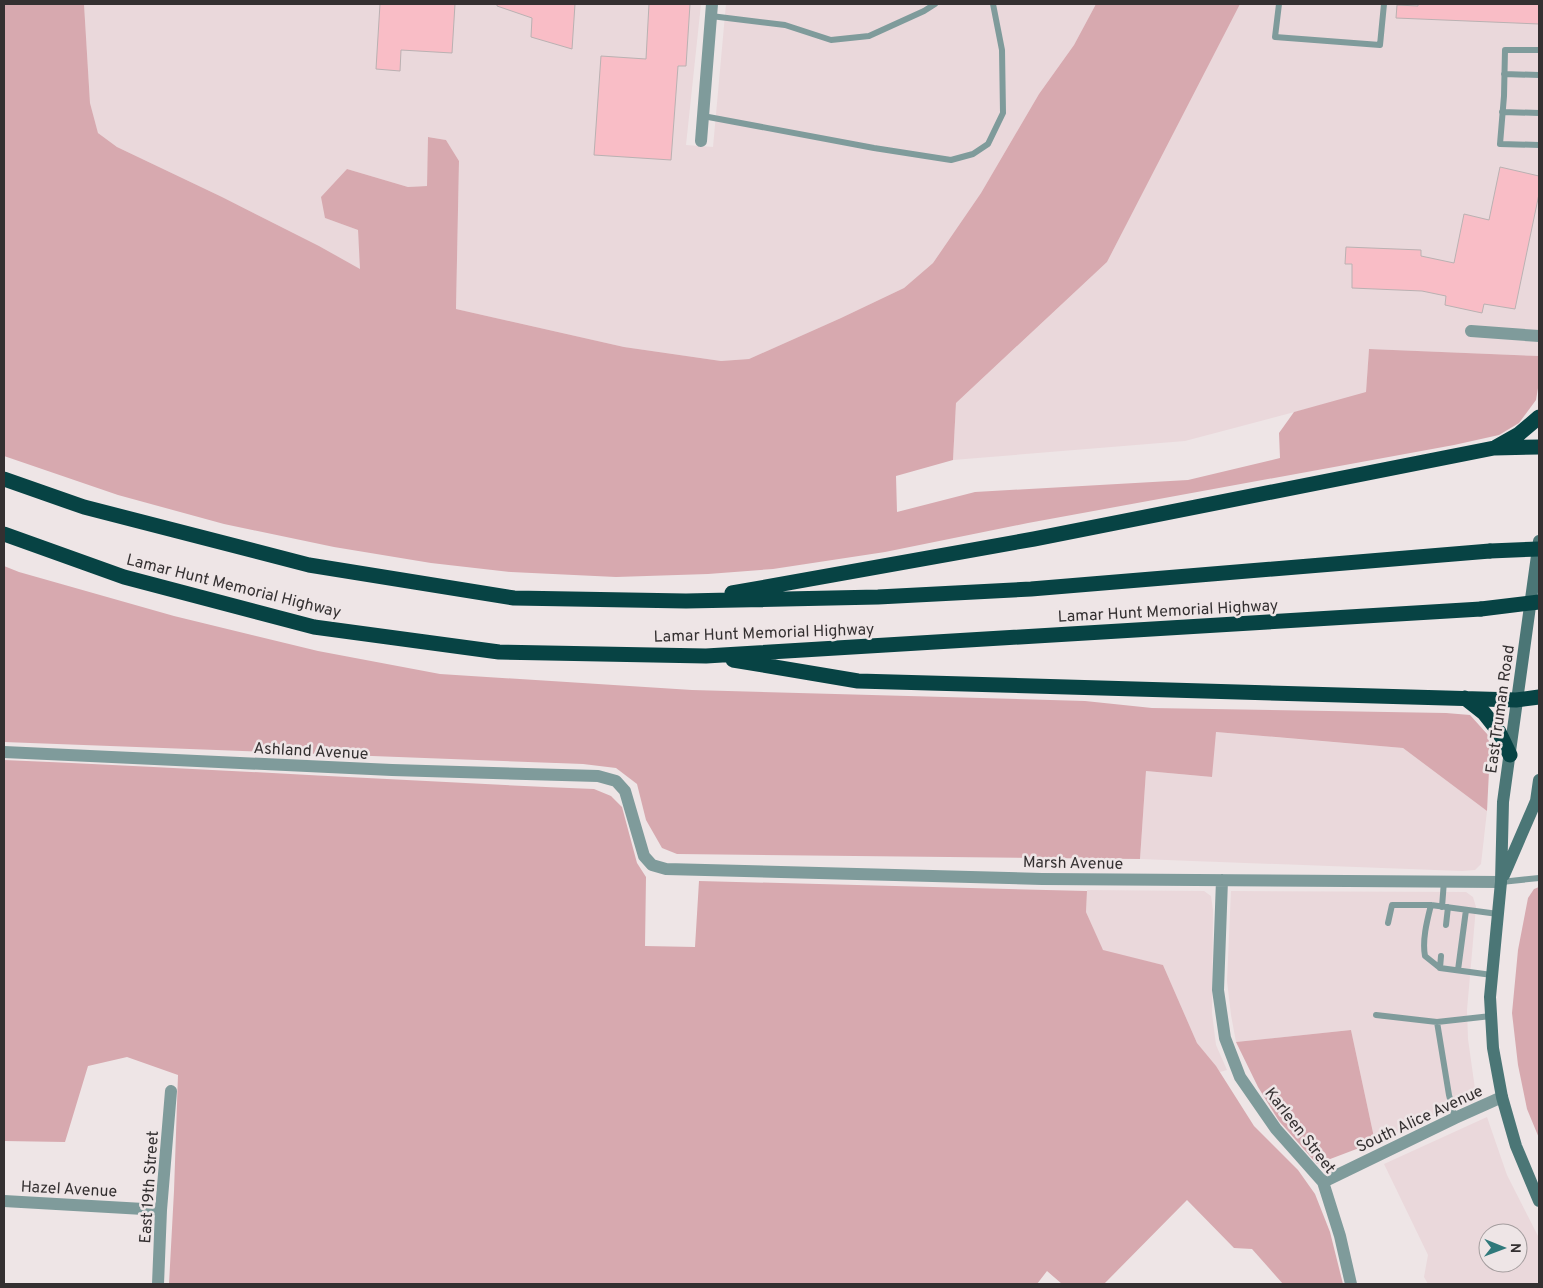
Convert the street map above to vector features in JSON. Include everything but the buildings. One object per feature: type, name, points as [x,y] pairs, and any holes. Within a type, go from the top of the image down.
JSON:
[{"type":"highway","points":[[1494,448],[1519,434],[1539,417]]},
{"type":"highway","points":[[686,601],[1034,539],[1494,448],[1539,447]]},
{"type":"highway","name":"Lamar Hunt Memorial Highway","points":[[4,479],[84,507],[309,565],[514,598],[686,601],[878,597],[1022,589],[1490,551],[1539,549]]},
{"type":"highway","name":"Lamar Hunt Memorial Highway","points":[[4,534],[124,577],[314,627],[499,652],[706,656],[1482,609],[1539,602]]},
{"type":"highway","points":[[706,656],[858,680],[1516,700],[1539,698]]},
{"type":"highway","points":[[1465,698],[1484,713],[1498,732],[1510,755]]},
{"type":"main road","name":"East Truman Road","points":[[1539,541],[1502,802],[1501,882],[1490,997],[1493,1048],[1502,1097],[1516,1146],[1539,1200]]},
{"type":"main road","name":"East Truman Road","points":[[1501,882],[1536,801],[1539,780]]},
{"type":"street","points":[[701,141],[711,10]]},
{"type":"street","points":[[1470,331],[1539,336]]},
{"type":"street","name":"Ashland Avenue","points":[[4,752],[392,770],[598,776],[616,782],[625,791],[644,856],[647,859]]},
{"type":"street","name":"Marsh Avenue","points":[[647,859],[652,865],[666,869],[1042,879],[1501,882]]},
{"type":"street","name":"Karleen Street","points":[[1222,880],[1218,990],[1225,1038],[1240,1077],[1276,1129],[1323,1182],[1340,1236],[1351,1284]]},
{"type":"street","name":"East 19th Street","points":[[158,1284],[172,1091]]},
{"type":"street","name":"South Alice Avenue","points":[[1323,1182],[1502,1097]]},
{"type":"street","name":"Hazel Avenue","points":[[4,1201],[162,1210]]},
{"type":"lane","points":[[711,10],[785,25],[831,40],[869,36],[935,4]]},
{"type":"lane","points":[[703,116],[874,148],[951,160],[973,154],[988,144],[1003,113],[1002,50],[993,4]]},
{"type":"lane","points":[[1279,4],[1275,37],[1380,45],[1384,4]]},
{"type":"lane","points":[[1539,50],[1505,50],[1500,144],[1539,145]]},
{"type":"lane","points":[[1504,74],[1539,74]]},
{"type":"lane","points":[[1502,112],[1539,113]]},
{"type":"lane","points":[[1501,882],[1539,878]]},
{"type":"lane","points":[[1444,881],[1446,925]]},
{"type":"lane","points":[[1388,923],[1392,904],[1431,905],[1498,914]]},
{"type":"lane","points":[[1431,905],[1424,948],[1425,956],[1440,968],[1492,975]]},
{"type":"lane","points":[[1458,970],[1466,910]]},
{"type":"lane","points":[[1440,968],[1441,956]]},
{"type":"lane","points":[[1376,1015],[1437,1022],[1491,1016]]},
{"type":"lane","points":[[1437,1022],[1449,1095],[1455,1118]]},
{"type":"shaded area","points":[[4,4],[84,4],[90,103],[98,133],[117,147],[222,197],[360,269],[358,230],[325,218],[321,197],[347,169],[408,187],[427,186],[428,137],[446,140],[459,161],[456,309],[624,347],[721,361],[749,359],[841,318],[904,288],[933,263],[981,193],[1039,94],[1074,45],[1096,4],[1240,4],[1107,262],[956,403],[953,460],[896,476],[897,512],[975,492],[1188,480],[1280,458],[1279,433],[1294,412],[1366,392],[1369,349],[1539,356],[1539,382],[1536,400],[1519,423],[1499,435],[1454,445],[1028,523],[885,552],[773,569],[708,574],[616,577],[511,572],[431,563],[334,547],[224,524],[118,495],[4,456]]},
{"type":"shaded area","points":[[84,4],[701,4],[686,145],[713,147],[726,4],[1096,4],[1074,45],[1039,94],[981,193],[933,263],[904,288],[841,318],[749,359],[721,361],[624,347],[456,309],[459,161],[446,140],[429,137],[427,186],[408,187],[347,169],[325,218],[358,230],[361,270],[319,246],[222,197],[117,147],[98,133],[90,103]]},
{"type":"shaded area","points":[[1238,4],[1539,4],[1539,356],[1369,349],[1366,393],[1185,441],[953,460],[956,403],[1107,262]]},
{"type":"shaded area","points":[[4,566],[19,572],[174,616],[318,651],[440,674],[692,690],[1085,701],[1152,708],[1470,715],[1488,735],[1490,751],[1487,811],[1403,748],[1216,732],[1212,777],[1146,771],[1140,859],[677,854],[662,848],[646,820],[637,784],[616,768],[583,764],[4,742]]},
{"type":"shaded area","points":[[1215,732],[1403,748],[1487,811],[1481,864],[1475,870],[1462,871],[1140,859],[1146,771],[1211,777]]},
{"type":"shaded area","points":[[4,760],[594,789],[611,796],[622,807],[637,863],[646,877],[645,946],[695,947],[699,881],[1087,891],[1086,912],[1103,950],[1163,965],[1197,1043],[1216,1066],[1254,1126],[1298,1170],[1315,1194],[1330,1232],[1343,1284],[1283,1284],[1252,1249],[1234,1248],[1187,1200],[1104,1284],[1062,1284],[1047,1271],[1037,1284],[169,1284],[178,1075],[127,1057],[88,1066],[65,1142],[4,1141]]},
{"type":"shaded area","points":[[1539,887],[1539,1138],[1527,1109],[1518,1065],[1512,1013],[1518,950],[1528,898],[1534,889]]},
{"type":"shaded area","points":[[1087,890],[1204,891],[1211,896],[1213,910],[1212,1013],[1216,1045],[1227,1070],[1220,1072],[1197,1043],[1163,965],[1103,951],[1086,912]]},
{"type":"shaded area","points":[[1231,891],[1466,892],[1473,897],[1476,907],[1467,1010],[1468,1039],[1476,1096],[1375,1142],[1351,1030],[1236,1042],[1227,981]]},
{"type":"shaded area","points":[[1351,1030],[1375,1142],[1317,1164],[1279,1121],[1258,1087],[1236,1042]]},
{"type":"shaded area","points":[[1487,1117],[1507,1175],[1539,1238],[1539,1284],[1428,1284],[1424,1277],[1428,1255],[1384,1164]]}]
